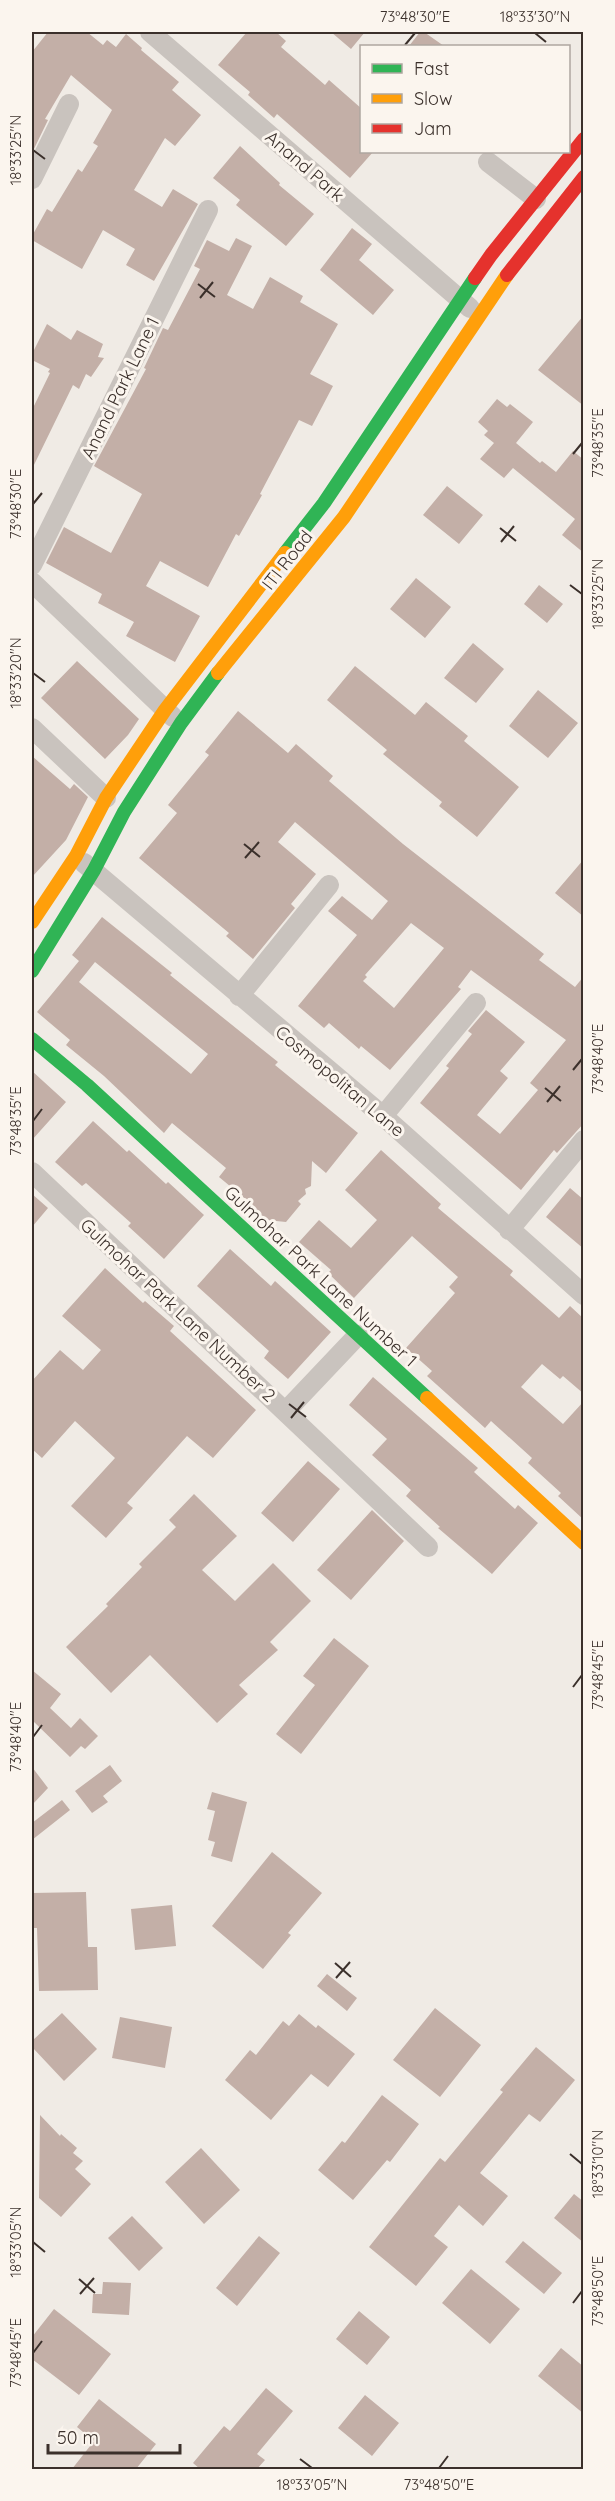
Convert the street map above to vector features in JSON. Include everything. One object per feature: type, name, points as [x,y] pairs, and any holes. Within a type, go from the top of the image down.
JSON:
[{"type":"main road","name":"ITI Road","points":[[32,922],[76,856],[106,798],[165,710],[324,503],[492,255],[584,140]]},
{"type":"main road","name":"ITI Road","points":[[32,971],[94,870],[124,812],[181,723],[228,660],[258,626],[344,517],[479,314],[511,269],[584,177]]},
{"type":"main road","name":"Gulmohar Park Lane Number 1","points":[[32,1039],[87,1085],[584,1543]]},
{"type":"street","name":"Anand Park","points":[[150,32],[460,301],[479,314]]},
{"type":"street","points":[[32,179],[69,104]]},
{"type":"street","points":[[488,162],[536,199]]},
{"type":"street","name":"Anand Park Lane 1","points":[[32,565],[208,210]]},
{"type":"street","points":[[32,582],[181,723]]},
{"type":"street","points":[[32,728],[106,798]]},
{"type":"street","name":"Cosmopolitan Lane","points":[[76,856],[383,1116],[584,1295]]},
{"type":"street","points":[[239,996],[329,885]]},
{"type":"street","points":[[383,1116],[476,1003]]},
{"type":"street","points":[[509,1230],[584,1140]]},
{"type":"street","name":"Gulmohar Park Lane Number 2","points":[[32,1172],[428,1547]]},
{"type":"street","points":[[286,1411],[358,1335]]},
{"type":"building","points":[[48,32],[87,32],[103,45],[107,40],[116,47],[126,34],[179,82],[172,90],[201,115],[175,146],[165,138],[134,190],[162,207],[173,189],[198,204],[154,281],[126,265],[135,249],[103,230],[82,269],[32,240],[47,209],[52,212],[78,169],[82,172],[98,146],[93,143],[112,110],[71,75],[45,119],[48,120],[32,153],[32,52]]},
{"type":"building","points":[[247,32],[276,32],[286,41],[281,47],[325,85],[329,80],[360,107],[360,153],[372,153],[350,178],[277,114],[274,118],[248,95],[250,92],[218,65]]},
{"type":"building","points":[[331,32],[365,32],[351,49]]},
{"type":"building","points":[[420,32],[424,32],[443,45],[410,45]]},
{"type":"building","points":[[240,146],[280,183],[279,185],[314,214],[286,246],[236,205],[240,200],[213,178]]},
{"type":"building","points":[[352,228],[372,244],[359,260],[394,290],[373,315],[320,270]]},
{"type":"building","points":[[236,238],[252,246],[227,295],[253,309],[270,277],[303,296],[300,302],[338,324],[310,374],[333,386],[312,426],[299,420],[260,494],[262,495],[239,536],[236,534],[208,587],[160,561],[146,586],[200,616],[175,662],[126,636],[134,622],[98,603],[102,594],[46,563],[64,527],[111,553],[142,494],[94,466],[146,369],[144,368],[163,328],[168,330],[200,269],[194,266],[207,240],[229,251]]},
{"type":"building","points":[[584,315],[584,406],[538,370]]},
{"type":"building","points":[[47,324],[71,340],[77,330],[103,344],[98,357],[104,358],[91,377],[86,374],[79,389],[73,385],[32,469],[32,410],[50,369],[32,360],[32,354]]},
{"type":"building","points":[[497,399],[507,407],[510,404],[533,422],[516,443],[540,463],[542,461],[556,472],[573,451],[584,460],[584,553],[562,535],[575,519],[513,468],[504,478],[480,459],[494,443],[484,435],[488,431],[478,422]]},
{"type":"building","points":[[447,486],[483,515],[459,544],[423,515]]},
{"type":"building","points":[[416,578],[451,607],[425,638],[390,609]]},
{"type":"building","points":[[539,585],[563,604],[547,623],[524,604]]},
{"type":"building","points":[[473,643],[504,669],[476,703],[444,678]]},
{"type":"building","points":[[77,661],[139,719],[128,735],[105,759],[41,698]]},
{"type":"building","points":[[355,666],[415,715],[426,702],[468,736],[464,741],[519,787],[477,837],[439,806],[442,802],[383,754],[387,750],[327,700]]},
{"type":"building","points":[[538,690],[578,723],[548,758],[509,726]]},
{"type":"building","points":[[238,711],[288,753],[296,744],[333,776],[329,781],[403,844],[544,954],[539,960],[575,987],[584,976],[584,1123],[557,1153],[554,1150],[521,1190],[420,1103],[449,1068],[446,1066],[472,1034],[468,1031],[486,1010],[525,1042],[500,1071],[508,1078],[477,1115],[500,1134],[538,1090],[530,1083],[566,1040],[471,970],[458,987],[461,989],[390,1070],[361,1046],[359,1049],[329,1023],[324,1028],[298,1006],[357,935],[328,911],[342,896],[372,920],[388,901],[295,822],[278,842],[316,874],[291,904],[295,908],[253,959],[226,936],[229,933],[139,858],[177,813],[168,805],[209,755],[205,752]],"holes":[[[411,923],[444,948],[394,1008],[363,981],[367,977],[365,975]]]},
{"type":"building","points":[[32,756],[70,789],[74,784],[88,797],[66,840],[32,877]]},
{"type":"building","points":[[584,859],[584,917],[555,893]]},
{"type":"building","points":[[102,917],[278,1062],[275,1065],[358,1133],[326,1173],[312,1161],[311,1186],[305,1189],[306,1194],[298,1201],[301,1204],[286,1222],[257,1219],[254,1206],[219,1177],[226,1168],[172,1123],[164,1133],[104,1076],[66,1045],[70,1040],[37,1012],[79,961],[72,955]],"holes":[[[95,962],[208,1054],[191,1074],[79,982]]]},
{"type":"building","points":[[32,1071],[66,1102],[32,1140]]},
{"type":"building","points":[[93,1121],[166,1184],[168,1182],[204,1215],[164,1259],[128,1226],[131,1223],[86,1183],[82,1186],[55,1162]]},
{"type":"building","points":[[381,1150],[441,1204],[438,1208],[513,1271],[510,1275],[559,1318],[570,1306],[584,1319],[584,1394],[563,1376],[560,1379],[542,1364],[521,1387],[563,1424],[584,1401],[584,1520],[558,1496],[561,1493],[528,1463],[532,1458],[491,1421],[485,1428],[427,1376],[432,1371],[406,1348],[455,1293],[449,1287],[458,1277],[412,1236],[354,1298],[328,1273],[331,1270],[299,1242],[319,1220],[351,1248],[377,1220],[345,1190]]},
{"type":"building","points":[[570,1188],[584,1200],[584,1249],[546,1217]]},
{"type":"building","points":[[32,1194],[48,1208],[32,1227]]},
{"type":"building","points":[[230,1249],[271,1286],[275,1281],[331,1332],[288,1379],[264,1358],[269,1351],[197,1286]]},
{"type":"building","points":[[105,1268],[143,1303],[145,1301],[174,1326],[170,1331],[256,1410],[213,1458],[187,1436],[127,1503],[133,1508],[106,1538],[71,1506],[115,1458],[75,1421],[42,1458],[32,1449],[32,1381],[60,1350],[83,1370],[101,1350],[62,1316]]},
{"type":"building","points":[[373,1377],[478,1468],[474,1472],[515,1509],[518,1505],[538,1523],[492,1574],[438,1528],[440,1527],[406,1496],[411,1490],[372,1455],[387,1439],[349,1405]]},
{"type":"building","points":[[308,1461],[340,1489],[293,1542],[261,1513]]},
{"type":"building","points":[[194,1494],[237,1536],[202,1570],[235,1601],[273,1563],[311,1601],[270,1642],[278,1650],[239,1685],[248,1694],[217,1723],[150,1655],[111,1693],[66,1647],[108,1606],[106,1604],[142,1567],[139,1564],[176,1527],[169,1520]]},
{"type":"building","points":[[372,1510],[404,1541],[351,1600],[317,1570]]},
{"type":"building","points":[[334,1638],[369,1666],[301,1754],[276,1734],[315,1685],[303,1676]]},
{"type":"building","points":[[32,1670],[61,1694],[50,1708],[71,1728],[80,1718],[98,1736],[85,1749],[81,1746],[70,1757],[32,1720]]},
{"type":"building","points":[[110,1765],[122,1781],[103,1796],[108,1802],[92,1813],[75,1791]]},
{"type":"building","points":[[32,1767],[48,1788],[32,1805]]},
{"type":"building","points":[[212,1792],[247,1802],[232,1862],[211,1856],[215,1842],[208,1840],[215,1811],[207,1809]]},
{"type":"building","points":[[62,1800],[70,1810],[32,1840],[32,1823]]},
{"type":"building","points":[[272,1852],[322,1893],[288,1933],[291,1935],[263,1969],[212,1926]]},
{"type":"building","points":[[86,1892],[88,1947],[97,1947],[98,1990],[39,1991],[37,1928],[32,1928],[32,1893]]},
{"type":"building","points":[[172,1905],[176,1946],[135,1950],[131,1909]]},
{"type":"building","points":[[327,1974],[357,1998],[347,2011],[317,1986]]},
{"type":"building","points":[[435,2008],[481,2045],[440,2097],[393,2060]]},
{"type":"building","points":[[62,2013],[97,2049],[64,2081],[32,2047],[32,2041]]},
{"type":"building","points":[[299,2014],[316,2028],[318,2025],[355,2054],[328,2087],[311,2074],[271,2120],[225,2080],[250,2050],[256,2055],[283,2021],[289,2026]]},
{"type":"building","points":[[120,2017],[172,2027],[165,2068],[112,2058]]},
{"type":"building","points":[[536,2047],[575,2080],[540,2122],[529,2114],[480,2173],[508,2196],[483,2226],[459,2205],[434,2236],[448,2247],[416,2286],[369,2247],[440,2158],[445,2162],[503,2092],[500,2090]]},
{"type":"building","points":[[382,2095],[419,2124],[390,2162],[387,2160],[353,2200],[318,2170],[342,2141],[345,2143]]},
{"type":"building","points":[[40,2115],[60,2136],[61,2134],[77,2148],[73,2153],[83,2161],[75,2169],[91,2184],[61,2217],[39,2198]]},
{"type":"building","points":[[201,2148],[240,2190],[204,2224],[165,2182]]},
{"type":"building","points":[[574,2194],[584,2202],[584,2243],[554,2218]]},
{"type":"building","points":[[132,2216],[163,2248],[139,2271],[108,2238]]},
{"type":"building","points":[[259,2236],[280,2253],[237,2306],[216,2288]]},
{"type":"building","points":[[523,2241],[562,2273],[544,2294],[505,2262]]},
{"type":"building","points":[[471,2269],[520,2309],[490,2344],[442,2303]]},
{"type":"building","points":[[103,2282],[131,2283],[129,2315],[92,2313],[93,2294],[102,2294]]},
{"type":"building","points":[[54,2309],[111,2354],[79,2395],[32,2359],[32,2337]]},
{"type":"building","points":[[359,2311],[390,2337],[367,2365],[336,2339]]},
{"type":"building","points":[[561,2348],[584,2367],[584,2414],[538,2376]]},
{"type":"building","points":[[266,2388],[293,2411],[257,2454],[265,2460],[257,2469],[200,2469],[193,2463],[224,2426],[230,2431]]},
{"type":"building","points":[[365,2395],[399,2423],[372,2456],[338,2428]]},
{"type":"building","points":[[99,2399],[156,2444],[136,2469],[72,2469],[94,2441],[77,2427]]},
{"type":"traffic: fast","points":[[285,553],[324,503],[475,278]]},
{"type":"traffic: fast","points":[[32,971],[94,870],[124,812],[181,723],[218,673]]},
{"type":"traffic: fast","points":[[32,1039],[87,1085],[427,1398]]},
{"type":"traffic: slow","points":[[218,673],[344,517],[507,275]]},
{"type":"traffic: slow","points":[[32,922],[76,856],[106,798],[165,710],[285,553]]},
{"type":"traffic: slow","points":[[427,1398],[584,1543]]},
{"type":"traffic: jam","points":[[475,278],[584,139]]},
{"type":"traffic: jam","points":[[507,275],[584,177]]}]
